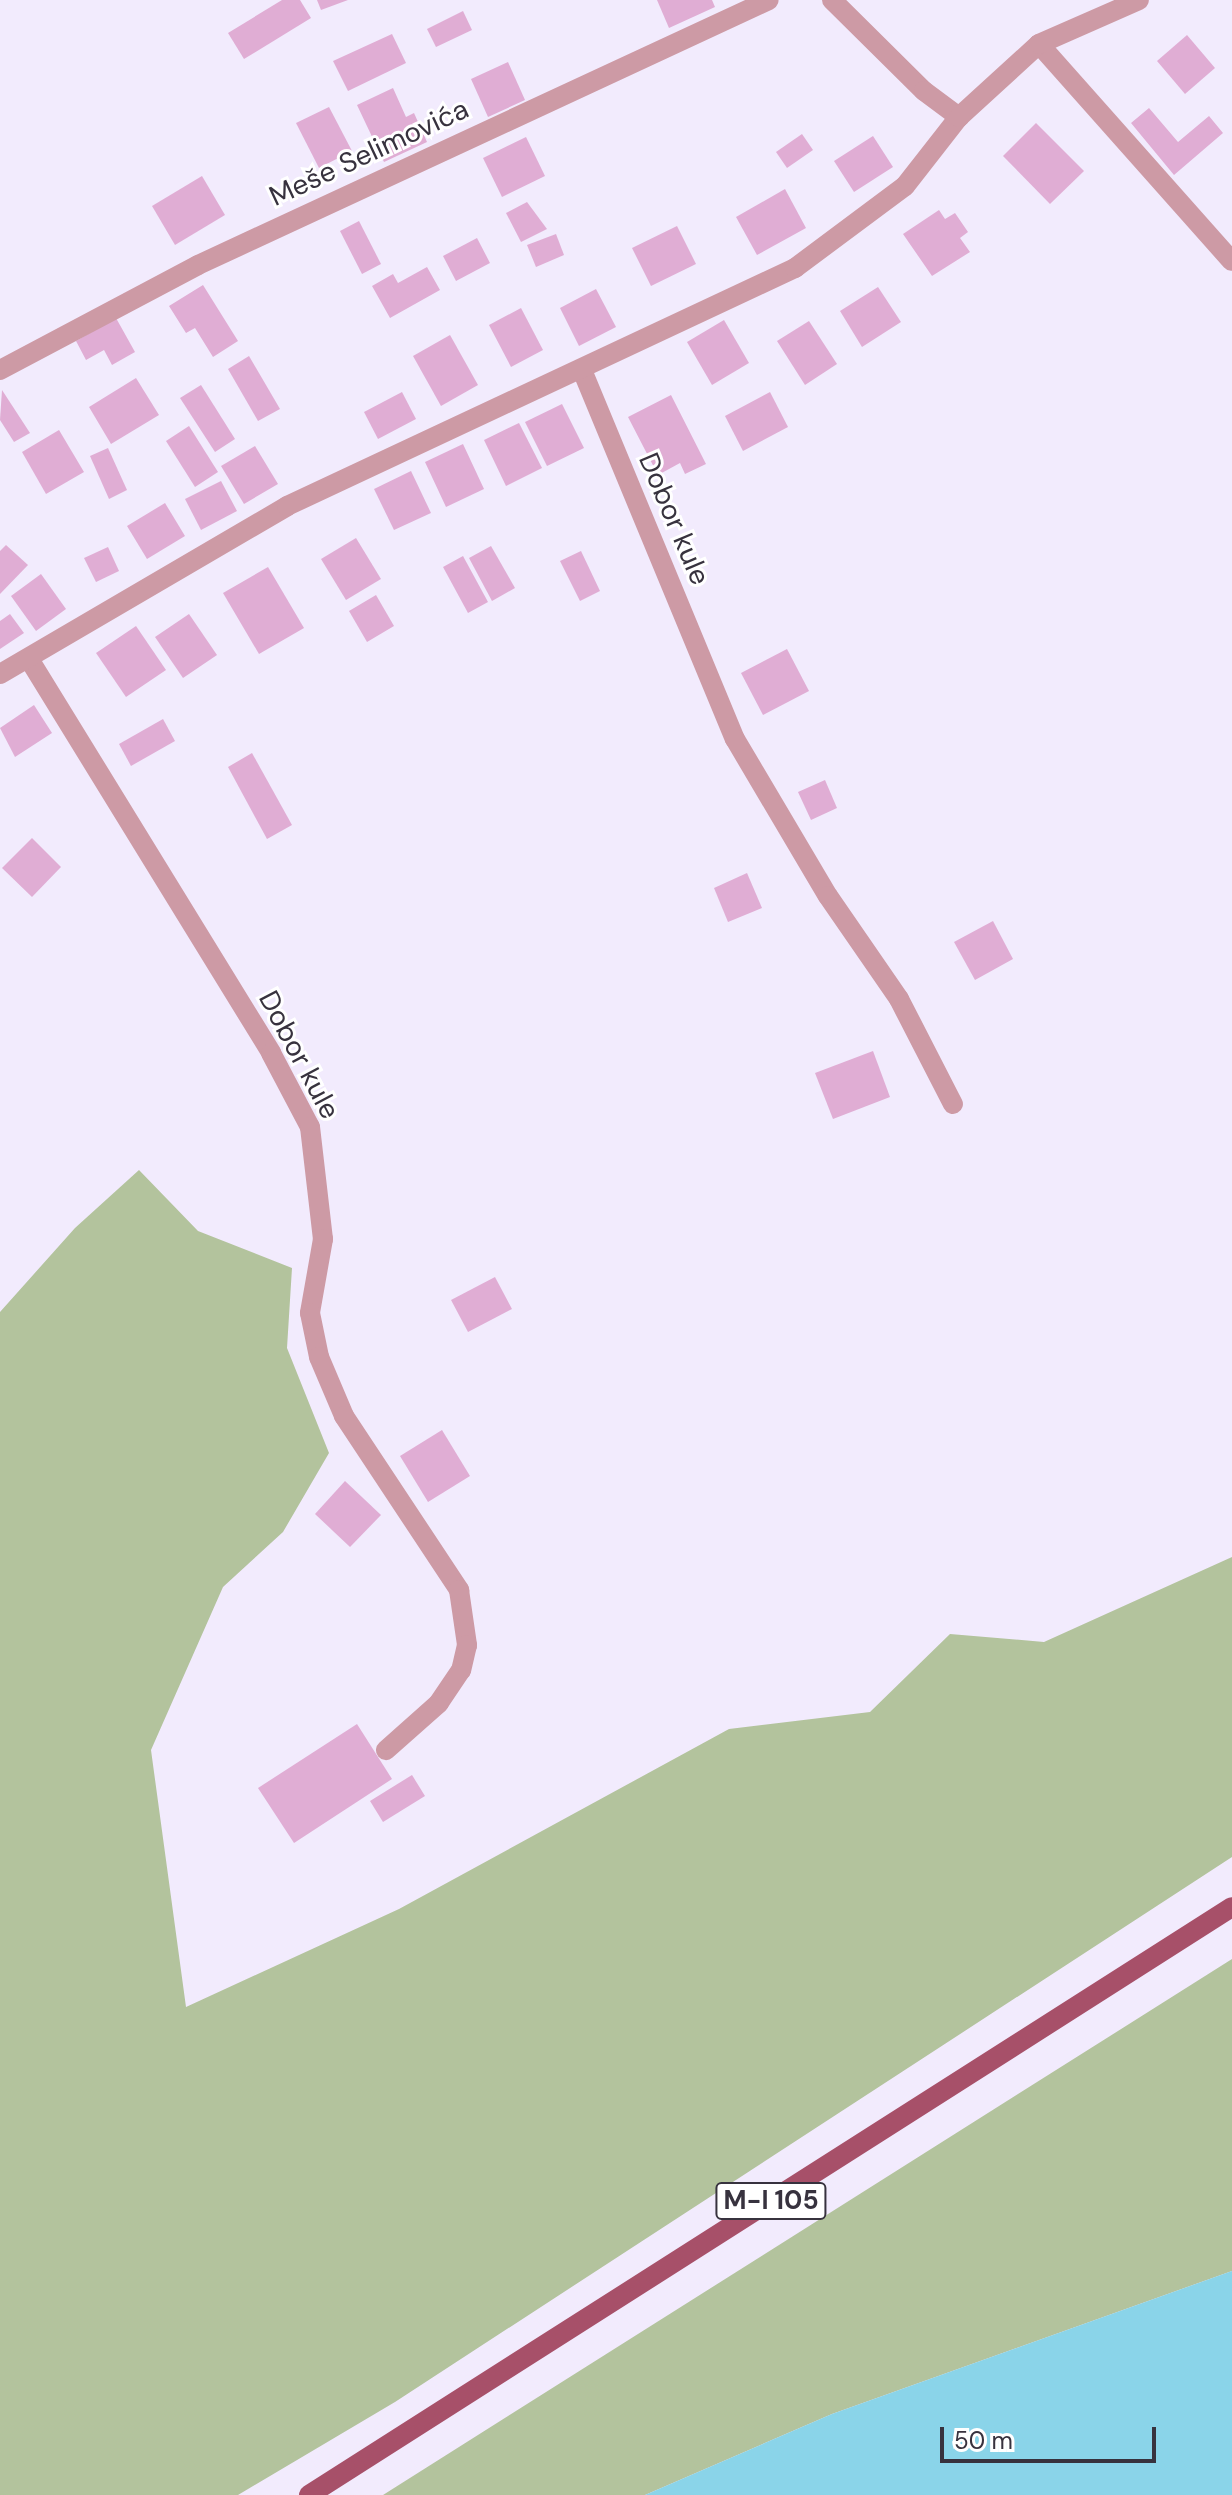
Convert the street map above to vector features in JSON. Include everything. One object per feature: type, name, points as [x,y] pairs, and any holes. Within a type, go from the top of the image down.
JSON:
[{"type":"main road","name":"M-I 105","points":[[309,2495],[1232,1907]]},
{"type":"street","name":"Meše Selimovića","points":[[0,370],[225,252],[769,0]]},
{"type":"street","points":[[832,0],[924,91],[959,117]]},
{"type":"street","points":[[0,674],[287,506],[795,268],[905,186],[959,117],[1039,44],[1139,0]]},
{"type":"street","points":[[1039,44],[1232,261]]},
{"type":"street","name":"Dobor kule","points":[[582,370],[735,739],[828,896],[899,999],[953,1104]]},
{"type":"street","name":"Dobor kule","points":[[29,659],[271,1053],[310,1127],[323,1239],[310,1313],[319,1357],[344,1416],[459,1590],[467,1645],[461,1670],[439,1703],[386,1750]]},
{"type":"green space","points":[[139,1170],[198,1231],[292,1268],[287,1348],[329,1453],[283,1532],[223,1587],[151,1750],[186,2007],[399,1909],[729,1729],[870,1712],[950,1634],[1044,1642],[1232,1557],[1232,1857],[395,2402],[238,2495],[0,2495],[0,1312],[75,1228]]},
{"type":"green space","points":[[1232,1959],[1232,2271],[832,2414],[645,2495],[383,2495]]},
{"type":"water","points":[[1232,2271],[1232,2495],[645,2495],[832,2414]]},
{"type":"building","points":[[282,0],[300,0],[311,18],[244,59],[228,33]]},
{"type":"building","points":[[317,0],[348,0],[321,10]]},
{"type":"building","points":[[657,0],[712,0],[715,7],[669,28]]},
{"type":"building","points":[[463,11],[472,30],[436,47],[427,29]]},
{"type":"building","points":[[392,34],[406,63],[348,91],[333,61]]},
{"type":"building","points":[[1187,35],[1215,68],[1185,94],[1157,61]]},
{"type":"building","points":[[508,62],[525,100],[488,117],[471,79]]},
{"type":"building","points":[[393,88],[406,117],[414,113],[427,142],[384,162],[357,105]]},
{"type":"building","points":[[329,107],[352,151],[319,168],[296,123]]},
{"type":"building","points":[[1149,108],[1178,142],[1209,116],[1223,133],[1174,175],[1131,123]]},
{"type":"building","points":[[1036,123],[1084,171],[1050,204],[1003,156]]},
{"type":"building","points":[[802,134],[813,150],[787,168],[776,152]]},
{"type":"building","points":[[873,136],[893,167],[854,192],[834,161]]},
{"type":"building","points":[[526,137],[545,176],[502,197],[483,158]]},
{"type":"building","points":[[202,176],[225,215],[175,245],[152,206]]},
{"type":"building","points":[[785,189],[806,228],[757,255],[736,217]]},
{"type":"building","points":[[527,202],[547,229],[521,242],[506,213]]},
{"type":"building","points":[[939,210],[945,219],[955,213],[968,232],[960,238],[970,252],[932,276],[903,234]]},
{"type":"building","points":[[359,221],[381,264],[362,274],[340,231]]},
{"type":"building","points":[[677,226],[696,264],[651,286],[632,248]]},
{"type":"building","points":[[556,234],[564,255],[536,267],[527,245]]},
{"type":"building","points":[[477,238],[490,263],[456,281],[443,256]]},
{"type":"building","points":[[427,267],[440,290],[390,318],[372,286],[393,274],[398,283]]},
{"type":"building","points":[[203,285],[238,341],[213,357],[195,328],[186,333],[169,306]]},
{"type":"building","points":[[878,287],[901,322],[862,347],[840,311]]},
{"type":"building","points":[[596,289],[616,327],[579,346],[560,308]]},
{"type":"building","points":[[521,308],[543,350],[511,367],[489,325]]},
{"type":"building","points":[[116,318],[135,352],[112,365],[104,350],[86,360],[76,341]]},
{"type":"building","points":[[724,320],[749,363],[712,385],[687,342]]},
{"type":"building","points":[[809,321],[837,364],[805,385],[777,341]]},
{"type":"building","points":[[450,335],[478,385],[441,406],[413,356]]},
{"type":"building","points":[[249,356],[280,409],[258,421],[228,369]]},
{"type":"building","points":[[136,378],[159,415],[111,444],[89,407]]},
{"type":"building","points":[[201,385],[235,439],[215,452],[180,398]]},
{"type":"building","points":[[2,390],[30,433],[14,442],[0,420]]},
{"type":"building","points":[[402,392],[416,419],[378,439],[364,412]]},
{"type":"building","points":[[770,392],[788,427],[743,451],[725,416]]},
{"type":"building","points":[[671,395],[706,464],[685,474],[680,463],[658,475],[628,417]]},
{"type":"building","points":[[562,404],[584,448],[547,466],[525,422]]},
{"type":"building","points":[[519,423],[542,468],[506,486],[484,440]]},
{"type":"building","points":[[189,426],[218,472],[195,487],[166,441]]},
{"type":"building","points":[[59,430],[84,472],[46,494],[22,452]]},
{"type":"building","points":[[463,444],[484,489],[446,507],[425,462]]},
{"type":"building","points":[[255,446],[278,484],[244,504],[221,466]]},
{"type":"building","points":[[108,448],[127,490],[109,499],[90,456]]},
{"type":"building","points":[[411,471],[431,513],[394,530],[374,489]]},
{"type":"building","points":[[221,481],[237,511],[201,530],[185,499]]},
{"type":"building","points":[[165,503],[185,536],[147,559],[127,526]]},
{"type":"building","points":[[356,538],[381,579],[346,600],[321,559]]},
{"type":"building","points":[[6,545],[28,565],[0,594],[0,551]]},
{"type":"building","points":[[491,546],[515,588],[492,601],[469,558]]},
{"type":"building","points":[[108,547],[119,571],[96,582],[84,558]]},
{"type":"building","points":[[581,551],[600,591],[580,601],[560,561]]},
{"type":"building","points":[[463,556],[488,602],[468,613],[443,567]]},
{"type":"building","points":[[268,567],[304,628],[259,654],[223,593]]},
{"type":"building","points":[[41,574],[66,609],[36,631],[11,596]]},
{"type":"building","points":[[376,595],[394,626],[367,642],[349,611]]},
{"type":"building","points":[[10,614],[24,633],[0,649],[0,621]]},
{"type":"building","points":[[189,614],[217,655],[183,678],[155,637]]},
{"type":"building","points":[[136,626],[166,670],[126,697],[96,653]]},
{"type":"building","points":[[787,649],[809,691],[763,715],[741,673]]},
{"type":"building","points":[[34,705],[52,733],[15,757],[0,728]]},
{"type":"building","points":[[163,719],[175,741],[131,766],[119,744]]},
{"type":"building","points":[[252,753],[292,825],[267,839],[228,767]]},
{"type":"building","points":[[825,780],[837,808],[811,820],[798,792]]},
{"type":"building","points":[[32,838],[61,867],[32,897],[2,868]]},
{"type":"building","points":[[747,873],[762,908],[728,922],[714,888]]},
{"type":"building","points":[[993,921],[1013,959],[975,980],[954,942]]},
{"type":"building","points":[[873,1051],[890,1097],[833,1119],[815,1073]]},
{"type":"building","points":[[495,1277],[512,1309],[468,1332],[451,1300]]},
{"type":"building","points":[[442,1430],[470,1476],[428,1502],[400,1456]]},
{"type":"building","points":[[345,1481],[381,1515],[350,1547],[315,1514]]},
{"type":"building","points":[[357,1724],[392,1779],[294,1843],[258,1788]]},
{"type":"building","points":[[412,1775],[425,1796],[383,1822],[370,1801]]}]
